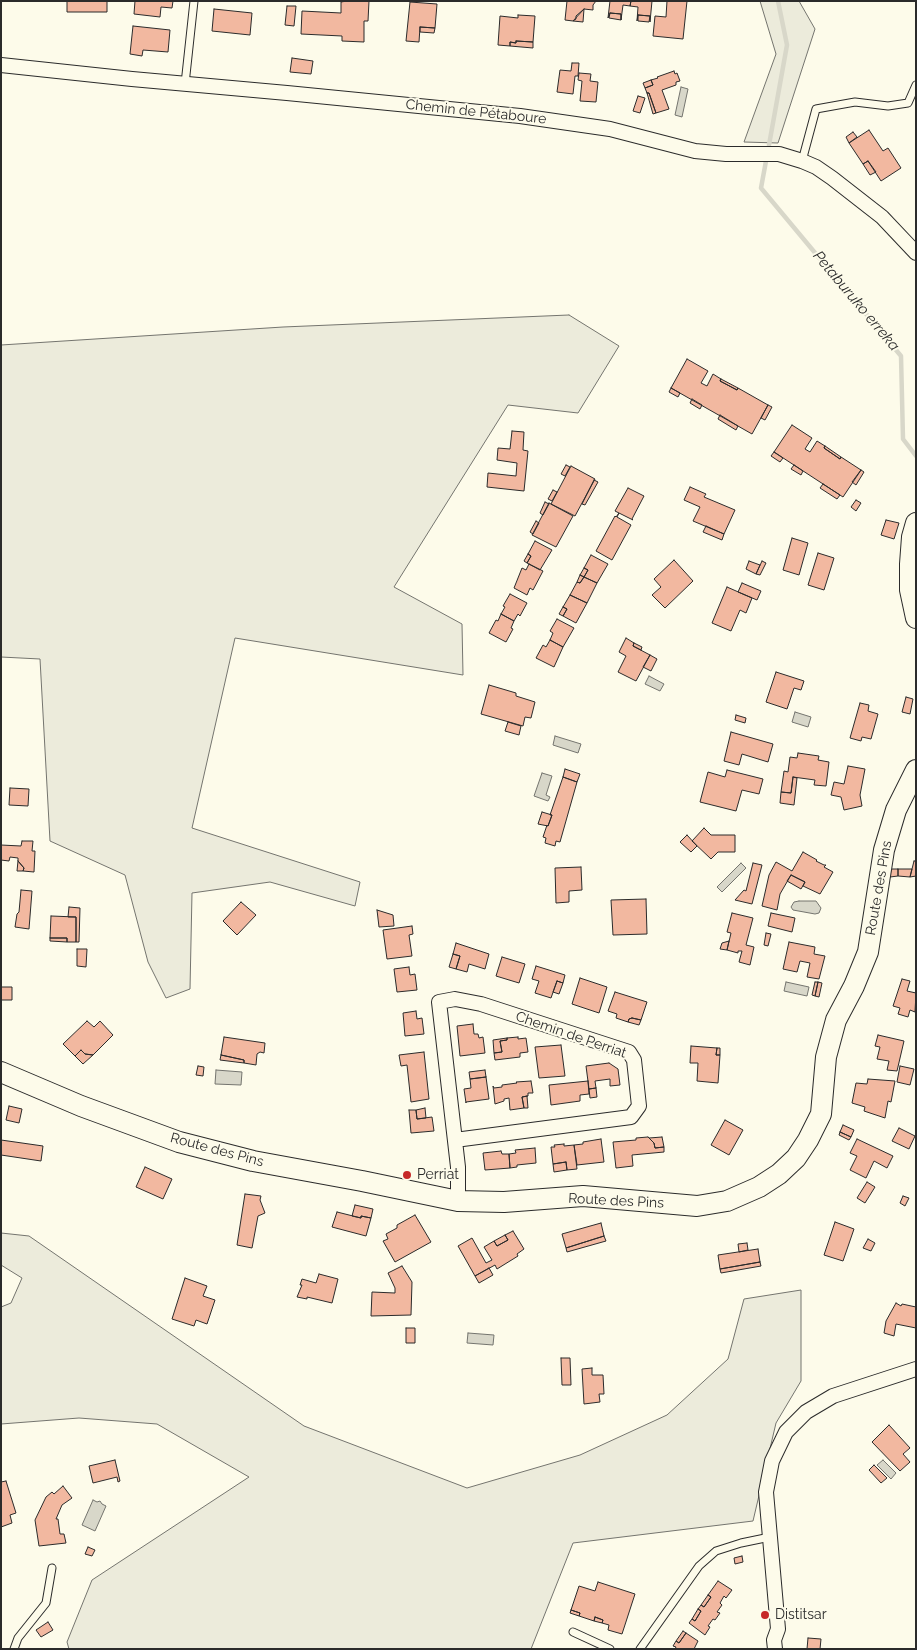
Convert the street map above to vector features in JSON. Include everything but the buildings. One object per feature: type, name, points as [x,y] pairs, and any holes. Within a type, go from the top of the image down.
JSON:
[{"type":"street","name":"Chemin de Pétaboure","points":[[1,64],[185,85],[287,93],[545,119],[610,129],[695,150],[726,154],[779,154],[816,167],[832,178],[882,217],[916,253]]},
{"type":"street","points":[[916,523],[912,536],[910,590],[916,618]]},
{"type":"street","name":"Route des Pins","points":[[1,1072],[81,1106],[179,1142],[253,1161],[458,1201],[504,1202],[583,1196],[697,1206],[728,1201],[759,1187],[779,1174],[796,1158],[808,1140],[821,1114],[826,1057],[836,1020],[854,986],[868,952],[884,850],[896,810],[916,770]]},
{"type":"street","name":"Chemin de Perriat","points":[[455,1140],[631,1117],[639,1106],[634,1060],[629,1052],[481,1004],[456,999],[439,1002],[458,1167],[458,1201]]},
{"type":"street","points":[[775,1649],[774,1640],[778,1629],[766,1492],[772,1461],[786,1432],[806,1412],[833,1396],[916,1369]]},
{"type":"lane","points":[[185,85],[194,1]]},
{"type":"lane","points":[[802,161],[816,109],[855,102],[888,106],[908,102],[916,85]]},
{"type":"lane","points":[[640,1649],[699,1566],[716,1551],[741,1543],[771,1537]]},
{"type":"lane","points":[[14,1649],[18,1638],[46,1603],[52,1568]]},
{"type":"lane","points":[[573,1632],[610,1649]]},
{"type":"shaded area","points":[[760,1],[799,1],[815,29],[778,143],[744,142],[776,54]]},
{"type":"shaded area","points":[[681,87],[688,89],[682,117],[675,115]]},
{"type":"shaded area","points":[[569,315],[619,346],[578,413],[508,405],[394,587],[462,624],[463,675],[235,638],[192,828],[360,882],[355,906],[270,882],[192,893],[190,989],[166,998],[148,962],[125,875],[50,841],[40,659],[1,657],[1,345],[283,327]]},
{"type":"shaded area","points":[[649,676],[664,684],[660,691],[645,684]]},
{"type":"shaded area","points":[[795,712],[811,717],[808,727],[792,722]]},
{"type":"shaded area","points":[[555,736],[581,744],[578,753],[553,745]]},
{"type":"shaded area","points":[[542,773],[552,776],[546,795],[550,797],[548,801],[534,796]]},
{"type":"shaded area","points":[[741,863],[746,868],[722,892],[717,887]]},
{"type":"shaded area","points":[[816,901],[821,908],[819,913],[793,910],[791,907],[794,902]]},
{"type":"shaded area","points":[[786,982],[809,987],[807,996],[784,991]]},
{"type":"shaded area","points":[[216,1070],[242,1072],[241,1085],[215,1084]]},
{"type":"shaded area","points":[[1,1233],[29,1236],[304,1426],[467,1488],[580,1455],[667,1415],[728,1359],[744,1299],[801,1290],[801,1381],[776,1423],[753,1521],[573,1543],[531,1649],[69,1649],[67,1642],[92,1580],[249,1477],[157,1424],[79,1418],[1,1424],[1,1307],[11,1303],[22,1278],[1,1265]]},
{"type":"shaded area","points":[[468,1333],[494,1335],[493,1345],[467,1343]]},
{"type":"shaded area","points":[[883,1460],[896,1473],[891,1479],[877,1465]]},
{"type":"shaded area","points":[[93,1500],[100,1501],[106,1506],[95,1531],[82,1525]]},
{"type":"waterway","name":"Petaburuko erreka","points":[[769,145],[787,45],[778,1]]},
{"type":"waterway","name":"Petaburuko erreka","points":[[766,161],[761,188],[901,356],[903,439],[916,456]]},
{"type":"place","name":"Perriat","points":[[407,1175]]},
{"type":"place","name":"Distitsar","points":[[765,1615]]}]
